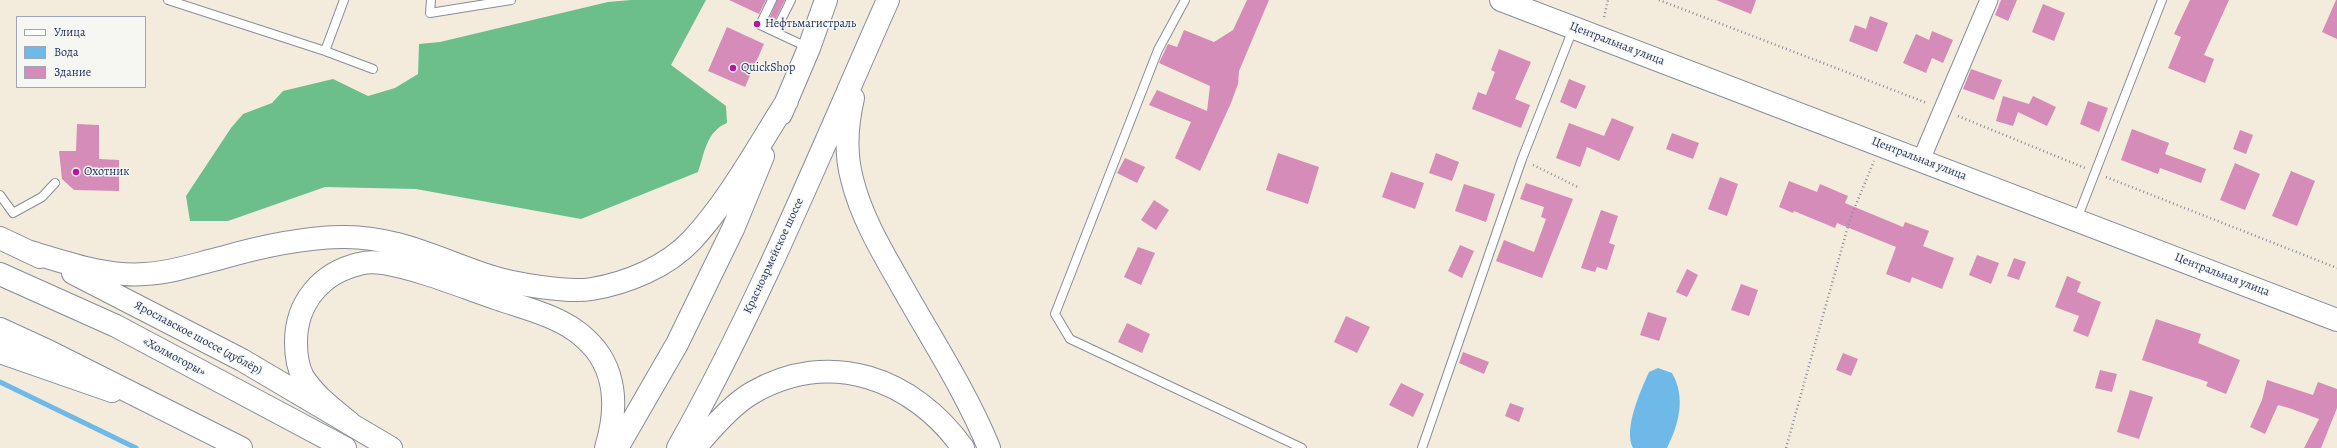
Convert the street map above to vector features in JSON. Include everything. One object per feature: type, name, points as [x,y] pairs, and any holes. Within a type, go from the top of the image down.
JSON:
[{"type":"main road","points":[[617,448],[676,344],[733,229],[809,48],[826,0]]},
{"type":"main road","points":[[888,0],[862,60],[850,111],[847,145],[851,178],[865,216],[886,260],[950,371],[988,448]]},
{"type":"main road","name":"Центральная улица","points":[[1501,0],[2077,219],[2337,320]]},
{"type":"main road","name":"Красноармейское шоссе","points":[[678,448],[711,390],[772,264],[862,60]]},
{"type":"main road","points":[[27,251],[113,274],[144,274],[173,271],[224,257],[303,240],[341,237],[374,238],[414,248],[492,277],[547,288],[590,290],[624,281],[662,264],[691,241],[724,198],[787,101]]},
{"type":"main road","name":"Ярославское шоссе (дублёр)","points":[[0,238],[242,360],[391,448]]},
{"type":"main road","points":[[350,423],[314,394],[302,375],[296,356],[296,334],[300,314],[308,297],[323,280],[343,269],[360,264],[381,263],[412,269],[548,317],[576,331],[596,350],[610,378],[614,399],[606,448]]},
{"type":"main road","name":"«Холмогоры»","points":[[0,274],[116,326],[345,448]]},
{"type":"main road","points":[[0,328],[175,413],[240,448]]},
{"type":"main road","points":[[0,352],[175,413]]},
{"type":"main road","points":[[695,448],[712,428],[751,394],[783,379],[813,372],[842,372],[866,377],[896,387],[920,402],[947,426],[963,448]]},
{"type":"street","points":[[1921,160],[1989,0]]},
{"type":"lane","points":[[168,0],[326,51],[373,69]]},
{"type":"lane","points":[[326,51],[344,0]]},
{"type":"lane","points":[[431,0],[430,13],[511,0]]},
{"type":"lane","points":[[772,0],[760,25],[809,48]]},
{"type":"lane","points":[[774,32],[791,0]]},
{"type":"lane","points":[[1185,0],[1158,50],[1055,314],[1070,339],[1302,448]]},
{"type":"lane","points":[[2077,219],[2162,0]]},
{"type":"lane","points":[[1422,448],[1522,159],[1573,27]]},
{"type":"lane","points":[[0,195],[13,213],[42,197],[55,184]]},
{"type":"path","points":[[1604,17],[1608,0]]},
{"type":"path","points":[[1659,0],[1942,109],[2096,173],[2337,268]]},
{"type":"path","points":[[1786,448],[1850,219],[1880,144]]},
{"type":"path","points":[[1522,159],[1578,187]]},
{"type":"green space","points":[[631,0],[706,0],[671,65],[726,106],[727,123],[720,127],[710,137],[698,172],[581,219],[416,189],[325,187],[228,221],[190,221],[186,196],[231,128],[243,114],[272,103],[283,91],[333,79],[368,96],[395,88],[418,74],[419,44],[440,42],[608,2]]},
{"type":"water","points":[[1658,368],[1672,373],[1679,391],[1680,401],[1678,420],[1675,430],[1667,448],[1633,448],[1630,440],[1630,431],[1634,410],[1649,372]]},
{"type":"building","points":[[729,0],[766,0],[759,14]]},
{"type":"building","points":[[777,0],[785,0],[774,22],[769,19]]},
{"type":"building","points":[[1247,0],[1269,0],[1239,71],[1238,84],[1231,103],[1200,171],[1175,158],[1191,122],[1149,105],[1157,90],[1207,111],[1210,86],[1159,63],[1168,44],[1177,47],[1184,30],[1214,42],[1233,30]]},
{"type":"building","points":[[1716,0],[1756,0],[1751,14]]},
{"type":"building","points":[[2001,0],[2017,0],[2008,21],[1995,15]]},
{"type":"building","points":[[2190,0],[2229,0],[2204,55],[2214,59],[2205,83],[2168,68],[2181,37],[2174,34]]},
{"type":"building","points":[[2337,0],[2337,39],[2322,32]]},
{"type":"building","points":[[2043,4],[2065,13],[2054,41],[2032,32]]},
{"type":"building","points":[[1870,16],[1888,23],[1877,52],[1849,41],[1855,25],[1866,29]]},
{"type":"building","points":[[727,27],[764,44],[745,87],[708,71]]},
{"type":"building","points":[[1932,31],[1953,40],[1943,63],[1932,58],[1926,73],[1903,63],[1916,34],[1929,40]]},
{"type":"building","points":[[1499,49],[1531,62],[1515,99],[1530,105],[1521,128],[1472,109],[1478,92],[1486,95],[1495,72],[1491,70]]},
{"type":"building","points":[[1971,69],[2002,80],[1994,100],[1963,89]]},
{"type":"building","points":[[1569,79],[1586,86],[1576,109],[1560,102]]},
{"type":"building","points":[[2003,96],[2029,104],[2033,96],[2056,107],[2047,126],[2018,112],[2013,126],[1996,121]]},
{"type":"building","points":[[2088,101],[2108,108],[2099,132],[2080,124]]},
{"type":"building","points":[[1612,118],[1634,127],[1619,161],[1587,147],[1580,167],[1556,158],[1569,123],[1604,136]]},
{"type":"building","points":[[77,124],[99,125],[99,159],[119,160],[119,191],[74,190],[62,179],[59,151],[76,151]]},
{"type":"building","points":[[2132,129],[2169,143],[2165,154],[2206,169],[2201,183],[2160,168],[2158,174],[2121,160]]},
{"type":"building","points":[[2240,130],[2253,135],[2246,154],[2233,149]]},
{"type":"building","points":[[1672,133],[1699,143],[1693,159],[1666,149]]},
{"type":"building","points":[[1278,153],[1319,167],[1308,204],[1266,190]]},
{"type":"building","points":[[1436,153],[1459,162],[1452,181],[1429,173]]},
{"type":"building","points":[[1125,158],[1145,167],[1137,183],[1117,173]]},
{"type":"building","points":[[2235,163],[2260,174],[2245,210],[2220,200]]},
{"type":"building","points":[[2291,171],[2315,181],[2297,226],[2272,216]]},
{"type":"building","points":[[1391,172],[1424,183],[1415,209],[1382,197]]},
{"type":"building","points":[[1720,177],[1738,184],[1727,216],[1708,209]]},
{"type":"building","points":[[1789,181],[1817,192],[1820,184],[1848,196],[1845,203],[1903,227],[1905,222],[1929,231],[1923,246],[1954,258],[1942,289],[1912,277],[1910,283],[1886,274],[1896,247],[1837,223],[1835,228],[1794,211],[1793,213],[1779,207]]},
{"type":"building","points":[[1526,183],[1573,199],[1542,278],[1496,261],[1504,240],[1534,252],[1546,219],[1541,217],[1544,207],[1520,199]]},
{"type":"building","points":[[1464,184],[1495,194],[1486,222],[1455,211]]},
{"type":"building","points":[[1154,200],[1169,210],[1156,230],[1141,220]]},
{"type":"building","points":[[1601,210],[1618,216],[1609,243],[1615,245],[1607,270],[1597,267],[1595,272],[1581,268]]},
{"type":"building","points":[[1460,245],[1474,251],[1462,278],[1448,271]]},
{"type":"building","points":[[1138,247],[1155,253],[1141,285],[1124,277]]},
{"type":"building","points":[[1977,255],[1999,263],[1991,284],[1969,275]]},
{"type":"building","points":[[2014,258],[2026,262],[2019,280],[2007,276]]},
{"type":"building","points":[[1687,269],[1698,275],[1687,297],[1676,292]]},
{"type":"building","points":[[2067,276],[2081,282],[2077,292],[2101,302],[2088,337],[2073,331],[2079,316],[2055,307]]},
{"type":"building","points":[[1741,284],[1758,290],[1749,316],[1731,310]]},
{"type":"building","points":[[1648,312],[1667,318],[1659,341],[1640,335]]},
{"type":"building","points":[[1346,316],[1370,327],[1357,353],[1334,342]]},
{"type":"building","points":[[2156,319],[2201,334],[2198,343],[2240,360],[2226,394],[2206,386],[2208,382],[2142,360]]},
{"type":"building","points":[[1127,323],[1150,334],[1142,353],[1118,342]]},
{"type":"building","points":[[1463,352],[1489,362],[1484,374],[1459,363]]},
{"type":"building","points":[[1843,353],[1858,359],[1851,376],[1836,370]]},
{"type":"building","points":[[2100,370],[2117,374],[2112,392],[2095,388]]},
{"type":"building","points":[[2267,380],[2313,395],[2318,382],[2337,389],[2337,408],[2321,448],[2304,448],[2319,419],[2289,408],[2278,405],[2265,434],[2250,427],[2262,400]]},
{"type":"building","points":[[1401,383],[1424,394],[1413,417],[1389,405]]},
{"type":"building","points":[[2130,390],[2153,397],[2139,439],[2117,432]]},
{"type":"building","points":[[1510,403],[1524,408],[1519,422],[1505,416]]},
{"type":"waterway","points":[[0,382],[136,448]]},
{"type":"place","name":"Нефтьмагистраль","points":[[757,24]]},
{"type":"place","name":"QuickShop","points":[[733,68]]},
{"type":"place","name":"Охотник","points":[[76,172]]}]
